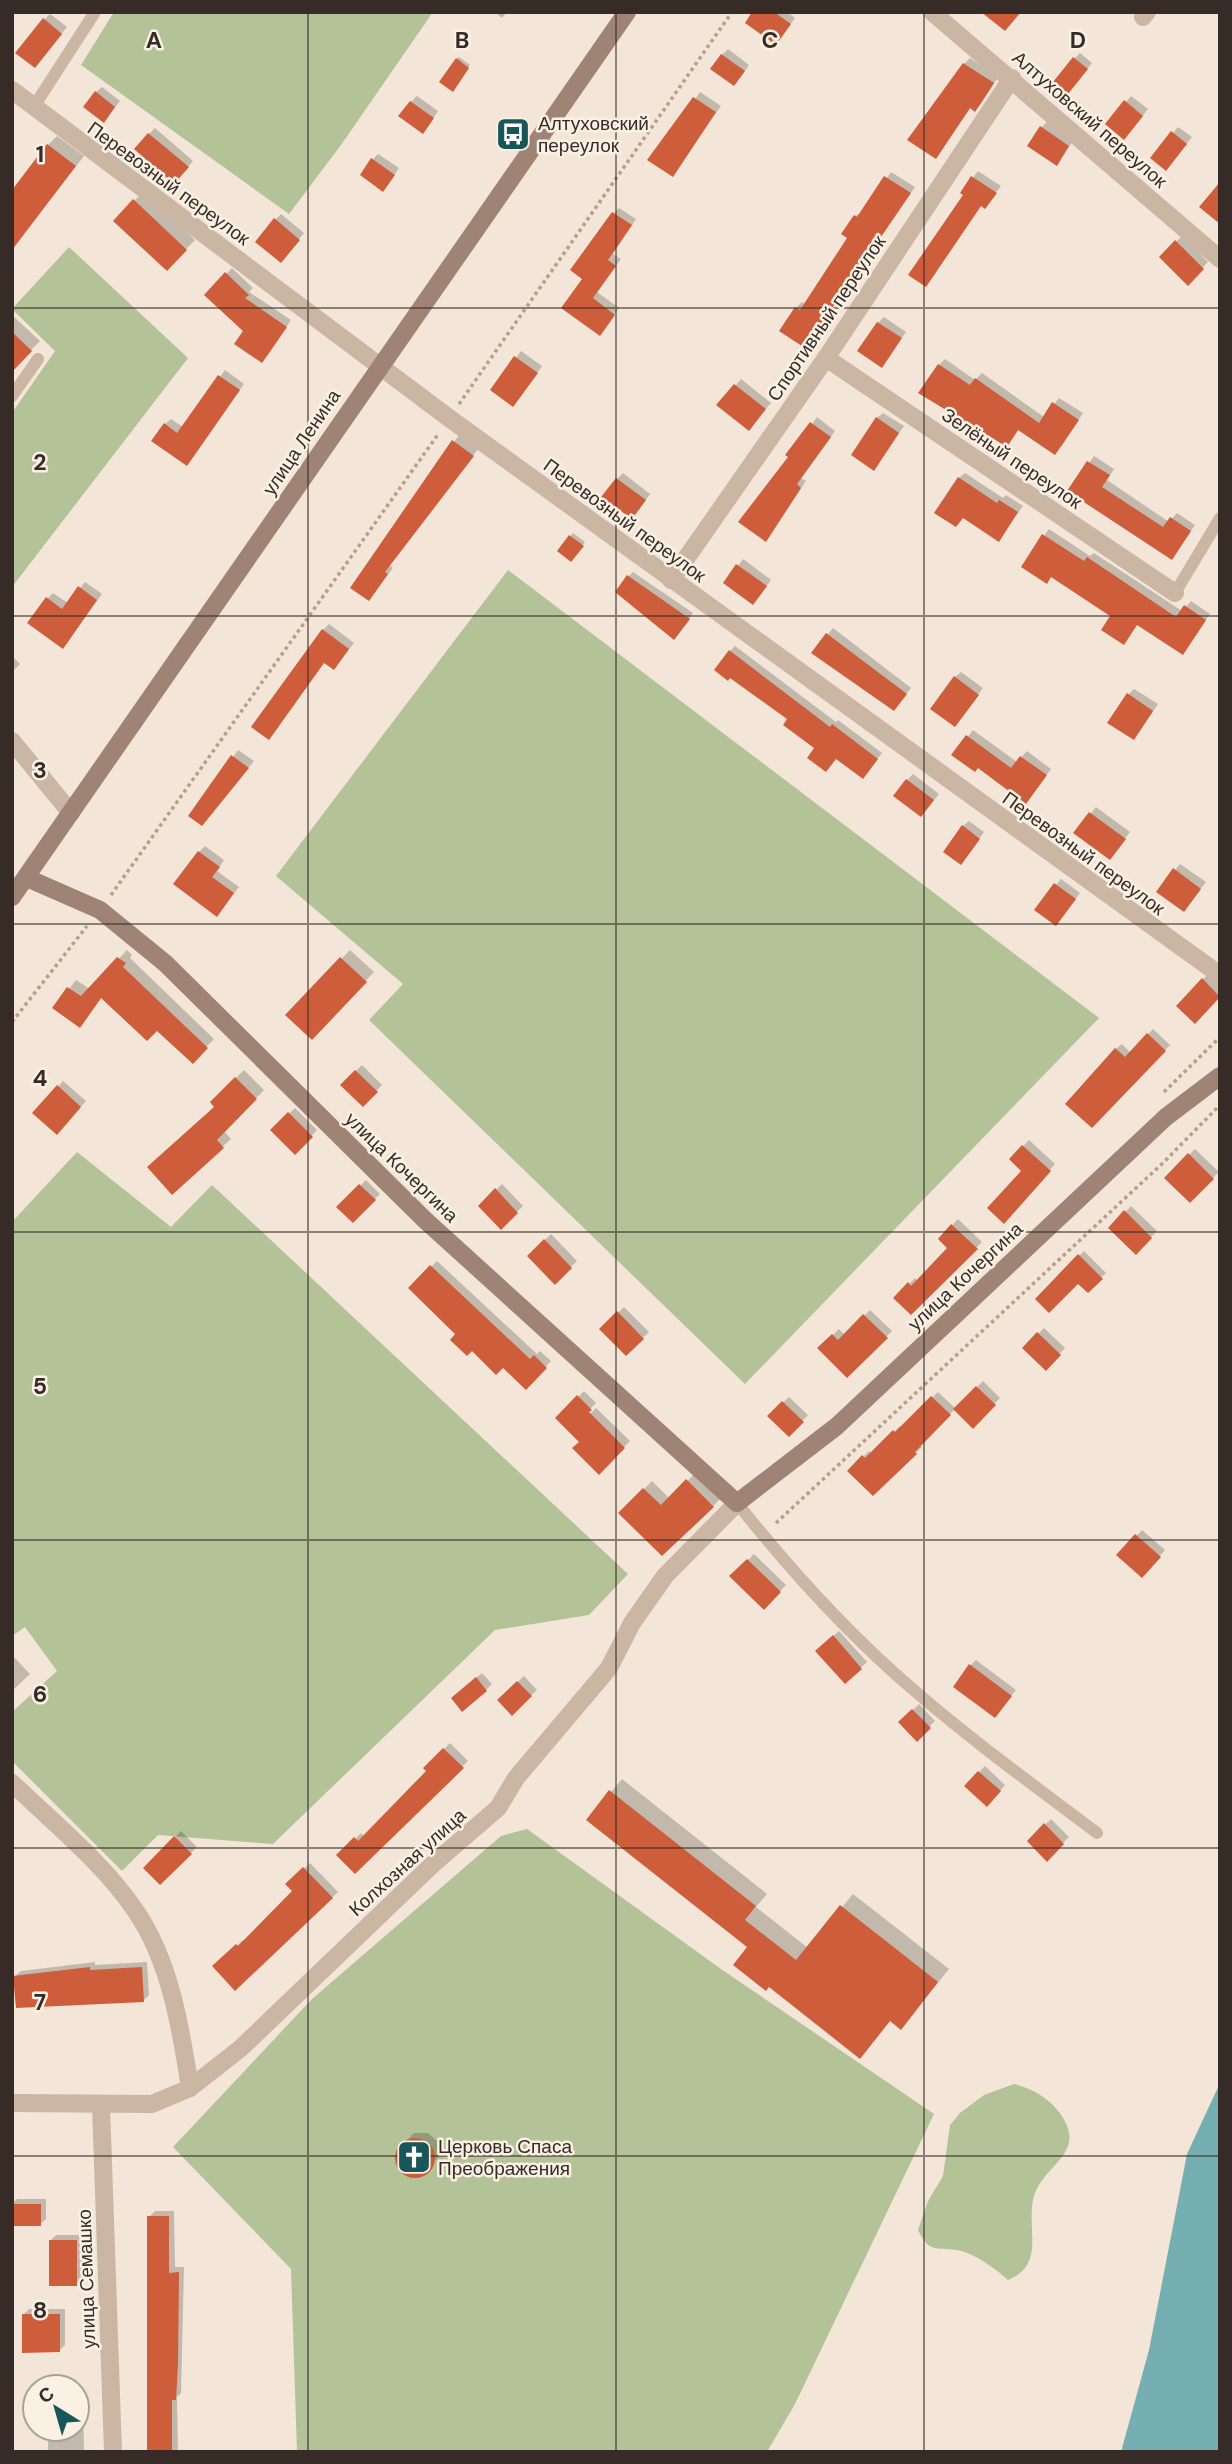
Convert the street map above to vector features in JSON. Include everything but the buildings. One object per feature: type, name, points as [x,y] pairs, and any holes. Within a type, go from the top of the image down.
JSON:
[{"type":"main road","name":"улица Ленина","points":[[12,897],[627,12]]},
{"type":"main road","name":"улица Кочергина","points":[[27,878],[100,910],[165,963],[425,1220],[737,1503],[837,1426],[1166,1117],[1220,1076]]},
{"type":"street","name":"Алтуховский переулок","points":[[932,12],[1220,259]]},
{"type":"street","name":"Спортивный переулок","points":[[671,580],[826,358],[1012,78]]},
{"type":"street","name":"Перевозный переулок","points":[[12,90],[449,418],[1220,975]]},
{"type":"street","name":"Зелёный переулок","points":[[826,358],[1175,593]]},
{"type":"street","points":[[12,741],[71,813]]},
{"type":"street","name":"Колхозная улица","points":[[12,2103],[152,2104],[190,2088],[240,2048],[433,1864],[498,1808],[516,1778],[609,1668],[632,1623],[665,1576],[737,1503]]},
{"type":"street","points":[[12,1783],[84,1852],[136,1910],[160,1961],[183,2038],[190,2088]]},
{"type":"street","name":"улица Семашко","points":[[101,2105],[113,2452]]},
{"type":"lane","points":[[33,108],[95,12]]},
{"type":"lane","points":[[12,396],[38,359]]},
{"type":"lane","points":[[1175,593],[1220,518]]},
{"type":"lane","name":"улица Кочергина","points":[[737,1503],[795,1575],[914,1690],[1097,1833]]},
{"type":"path","points":[[12,1022],[100,910],[733,12]]},
{"type":"path","points":[[763,1536],[1164,1162],[1220,1105]]},
{"type":"green space","points":[[114,12],[433,12],[341,145],[289,214],[81,65]]},
{"type":"green space","points":[[69,247],[188,358],[12,587],[12,413],[55,351],[12,309]]},
{"type":"green space","points":[[508,570],[1099,1018],[745,1384],[369,1020],[403,984],[276,876]]},
{"type":"green space","points":[[77,1152],[171,1227],[212,1185],[628,1574],[589,1615],[495,1630],[273,1844],[158,1835],[122,1871],[12,1761],[12,1712],[57,1671],[25,1627],[12,1636],[12,1222]]},
{"type":"green space","points":[[527,1829],[721,1969],[934,2114],[795,2404],[767,2452],[297,2452],[291,2269],[173,2147],[312,1999],[501,1836]]},
{"type":"green space","points":[[1014,2084],[1039,2094],[1050,2102],[1067,2127],[1069,2139],[1067,2149],[1037,2188],[1033,2200],[1031,2256],[1027,2265],[1008,2280],[988,2264],[965,2252],[932,2247],[918,2230],[928,2201],[943,2176],[950,2125],[960,2113],[984,2095]]},
{"type":"water","points":[[1220,2083],[1220,2452],[1121,2452],[1149,2350],[1187,2154]]},
{"type":"place","name":"Алтуховский переулок","points":[[513,134]]},
{"type":"place","name":"Церковь Спаса Преображения","points":[[414,2157]]}]
